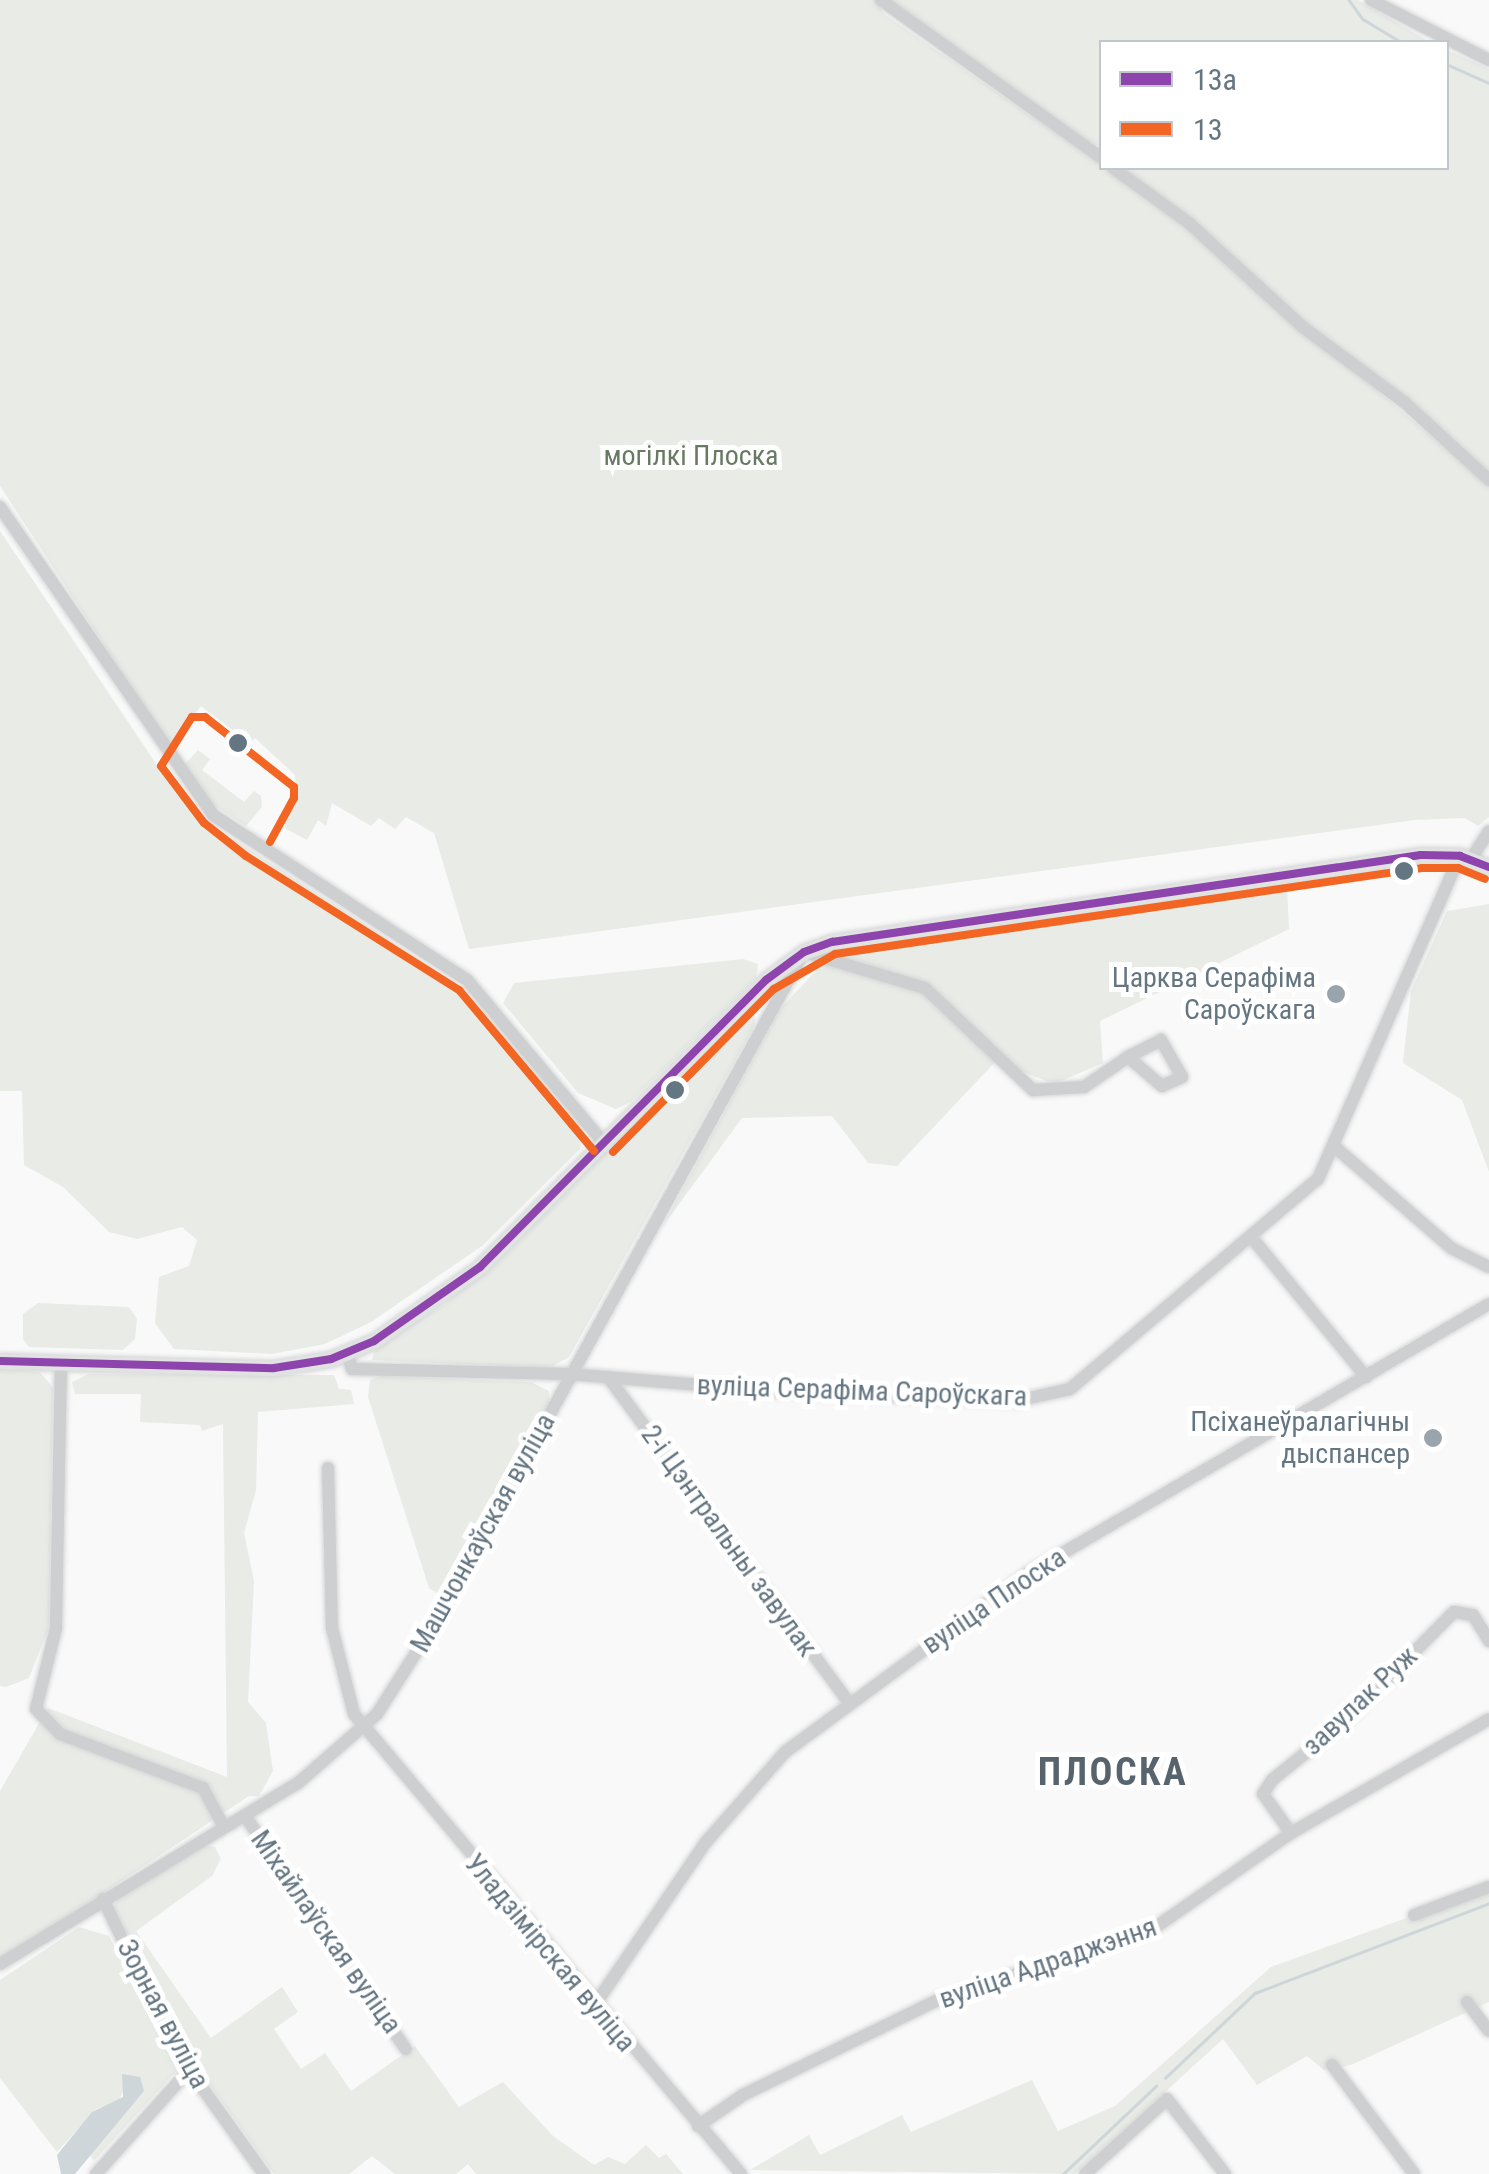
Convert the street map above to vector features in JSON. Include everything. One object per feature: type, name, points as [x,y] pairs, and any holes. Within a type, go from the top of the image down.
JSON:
[{"type":"main road","points":[[0,1361],[274,1368],[346,1354],[458,1287],[748,996],[804,952],[864,933],[1421,855],[1466,858],[1489,867]]},
{"type":"street","points":[[880,0],[1099,156]]},
{"type":"street","points":[[1371,0],[1489,60]]},
{"type":"street","points":[[1117,170],[1189,223],[1304,328],[1404,402],[1489,480]]},
{"type":"street","points":[[0,508],[213,815],[467,980],[604,1143]]},
{"type":"street","name":"вуліца Серафіма Сароўскага","points":[[346,1354],[352,1370],[569,1374],[771,1391],[1044,1398],[1083,1381],[1318,1180],[1335,1147],[1357,1082],[1466,858],[1489,830]]},
{"type":"street","points":[[804,952],[926,988],[1032,1090],[1084,1087],[1128,1057]]},
{"type":"street","name":"Машчонкаўская вуліца","points":[[0,1964],[244,1816],[364,1729],[405,1676],[804,952]]},
{"type":"street","points":[[1335,1147],[1438,1238],[1489,1267]]},
{"type":"street","points":[[1252,1238],[1366,1378]]},
{"type":"street","name":"вуліца Плоска","points":[[594,2006],[745,1790],[850,1704],[1026,1574],[1489,1304]]},
{"type":"street","points":[[61,1364],[57,1606],[35,1700],[39,1718],[60,1734],[204,1788],[224,1827]]},
{"type":"street","name":"2-і Цэнтральны завулак","points":[[608,1377],[850,1704]]},
{"type":"street","name":"Уладзімірская вуліца","points":[[328,1468],[335,1654],[364,1729],[594,2006],[740,2174]]},
{"type":"street","name":"завулак Руж","points":[[1291,1833],[1263,1794],[1272,1780],[1349,1718],[1454,1612],[1474,1615],[1489,1641]]},
{"type":"street","name":"вуліца Адраджэння","points":[[698,2126],[743,2095],[940,1998],[1152,1930],[1291,1833],[1489,1719]]},
{"type":"street","name":"Міхайлаўская вуліца","points":[[244,1816],[406,2048]]},
{"type":"street","points":[[1414,1915],[1489,1887]]},
{"type":"street","name":"Зорная вуліца","points":[[102,1899],[188,2071],[264,2174]]},
{"type":"street","points":[[1467,2002],[1489,2031]]},
{"type":"street","points":[[1332,2065],[1414,2174]]},
{"type":"street","points":[[96,2174],[188,2071]]},
{"type":"street","points":[[1085,2174],[1167,2099],[1225,2174]]},
{"type":"green space","name":"могілкі Плоска","points":[[0,0],[876,0],[884,14],[1090,157],[1099,146],[1099,170],[1449,170],[1449,51],[1489,69],[1489,472],[1304,323],[1219,241],[1184,214],[1176,221],[1489,485],[1489,817],[1478,826],[1465,818],[1415,820],[469,949],[434,833],[406,817],[395,829],[379,818],[371,826],[332,803],[326,826],[318,820],[307,840],[286,829],[282,815],[297,790],[295,775],[255,738],[250,743],[201,706],[171,747],[0,486]]},
{"type":"green space","name":"могілкі Плоска","points":[[888,0],[1358,0],[1427,40],[1099,40],[1099,146],[1067,132]]},
{"type":"green space","points":[[0,531],[175,792],[218,829],[464,988],[584,1127],[580,1149],[482,1246],[371,1322],[325,1344],[272,1354],[174,1349],[155,1323],[159,1277],[189,1266],[197,1240],[182,1227],[137,1239],[109,1232],[63,1187],[24,1165],[22,1091],[0,1091]]},
{"type":"green space","points":[[198,750],[210,759],[202,770],[244,802],[254,791],[261,796],[262,807],[246,826],[209,802],[185,764]]},
{"type":"green space","points":[[1287,888],[1289,929],[1100,1021],[1103,1063],[1054,1084],[996,1061],[897,1166],[868,1163],[832,1116],[742,1118],[663,1226],[780,1009],[830,956],[877,941]]},
{"type":"green space","points":[[1489,904],[1489,1172],[1462,1100],[1403,1063],[1411,991],[1447,911]]},
{"type":"green space","points":[[743,959],[758,964],[756,978],[631,1102],[616,1109],[578,1093],[503,1003],[514,983]]},
{"type":"green space","points":[[744,1012],[754,1013],[755,1025],[569,1357],[549,1368],[372,1360],[376,1346],[444,1305],[495,1260]]},
{"type":"green space","points":[[38,1303],[129,1307],[137,1319],[135,1339],[123,1350],[29,1347],[23,1339],[23,1314]]},
{"type":"green space","points":[[0,1369],[40,1372],[53,1388],[49,1627],[29,1678],[6,1687],[0,1686]]},
{"type":"green space","points":[[89,1374],[334,1375],[339,1389],[351,1390],[354,1404],[258,1412],[256,1490],[244,1533],[254,1581],[248,1702],[266,1723],[273,1771],[259,1796],[249,1796],[0,1962],[0,1791],[48,1708],[227,1777],[223,1424],[202,1431],[200,1425],[140,1422],[141,1394],[75,1394],[72,1382]]},
{"type":"green space","points":[[382,1376],[531,1382],[549,1391],[549,1403],[440,1595],[429,1588],[368,1397],[370,1380]]},
{"type":"green space","points":[[204,1845],[215,1847],[221,1859],[212,1876],[136,1931],[211,2038],[282,1987],[298,2012],[274,2029],[301,2069],[325,2053],[351,2091],[415,2046],[459,2107],[503,2082],[553,2136],[594,2165],[608,2157],[625,2164],[646,2145],[659,2158],[666,2154],[683,2174],[476,2174],[468,2164],[456,2174],[395,2174],[372,2156],[349,2174],[274,2174],[191,2058],[114,1908],[118,1899]]},
{"type":"green space","points":[[1489,1888],[1489,2002],[1351,2065],[1324,2070],[1307,2056],[1257,2085],[1223,2039],[1075,2174],[750,2170],[809,2135],[820,2155],[902,2115],[911,2132],[1032,2080],[1058,2131],[1115,2106],[1271,1967]]},
{"type":"green space","points":[[79,1927],[109,1936],[179,2068],[94,2161],[89,2154],[144,2091],[124,2088],[119,2101],[96,2109],[57,2152],[0,2078],[0,1980]]},
{"type":"shaded area","points":[[122,2074],[140,2077],[144,2091],[75,2174],[61,2174],[57,2155],[92,2112],[123,2097]]},
{"type":"waterway","points":[[1349,0],[1363,19],[1398,40]]},
{"type":"waterway","points":[[1449,65],[1489,83]]},
{"type":"waterway","points":[[1165,2078],[1255,1993],[1489,1903]]},
{"type":"waterway","points":[[1063,2174],[1156,2086]]},
{"type":"transit line","name":"13","points":[[246,856],[204,823],[161,766],[192,717],[205,717],[294,787],[294,798],[270,842]]},
{"type":"transit line","name":"13а","points":[[0,1361],[274,1368],[331,1359],[374,1341],[480,1267],[766,980],[804,952],[832,942],[1421,855],[1460,856],[1489,867]]},
{"type":"transit line","name":"13","points":[[246,856],[459,990],[594,1151]]},
{"type":"transit line","name":"13","points":[[613,1152],[774,989],[835,954],[1422,868],[1458,868],[1485,879]]},
{"type":"place","name":"Царква Серафіма Сароўскага","points":[[1336,994]]},
{"type":"place","name":"Псіханеўралагічны дыспансер","points":[[1433,1438]]},
{"type":"district","name":"ПЛОСКА","points":[[1113,1773]]}]
